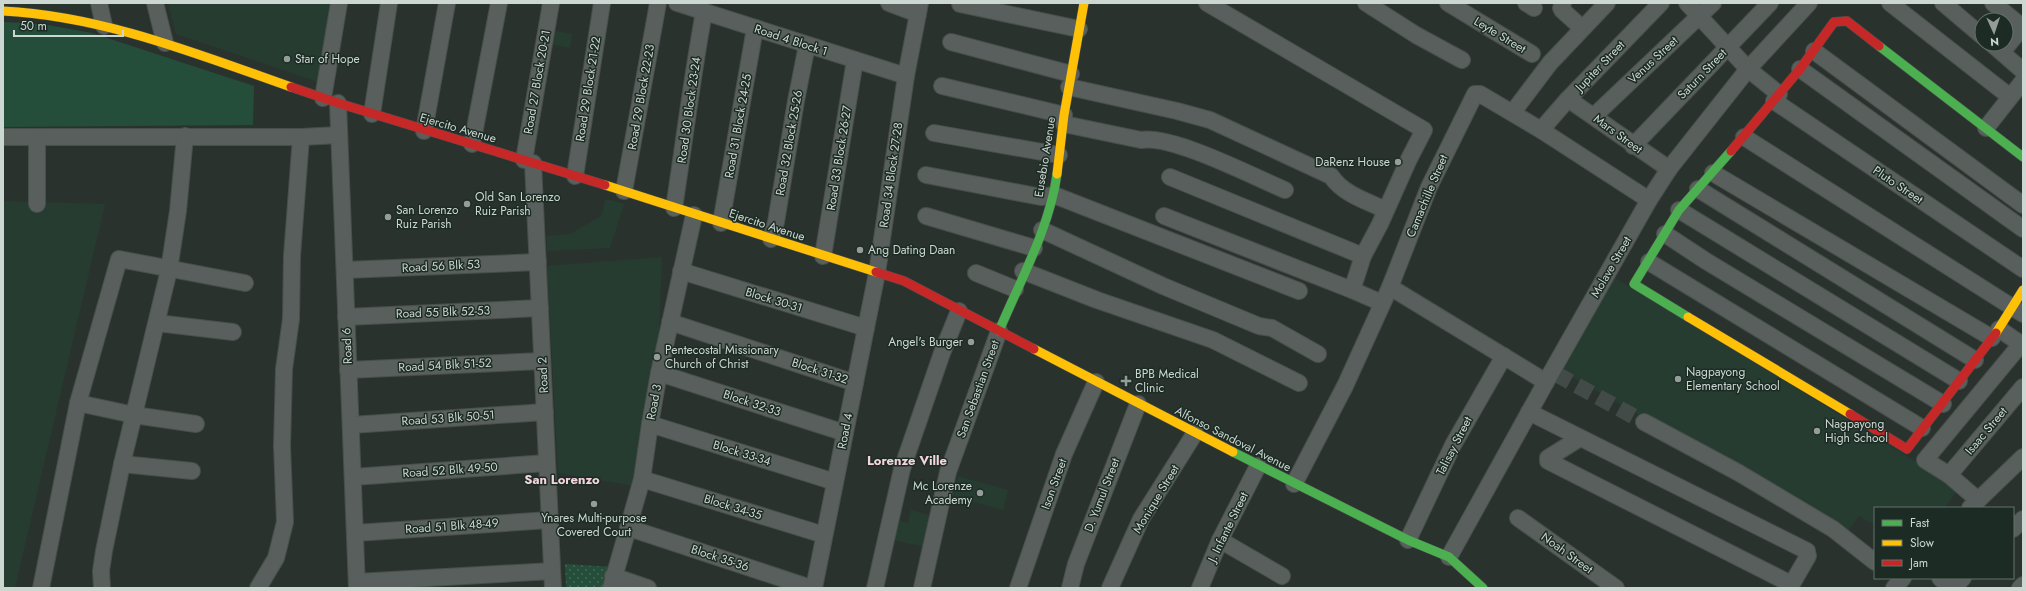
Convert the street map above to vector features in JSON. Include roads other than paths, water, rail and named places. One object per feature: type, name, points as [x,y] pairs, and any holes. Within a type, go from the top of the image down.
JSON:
[{"type":"main road","name":"Eusebio Avenue","points":[[999,331],[1023,271],[1042,230],[1054,195],[1070,80],[1084,3]]},
{"type":"main road","name":"Ejercito Avenue","points":[[3,10],[35,9],[165,43],[372,114],[624,191],[877,274],[904,281]]},
{"type":"main road","points":[[2023,157],[1847,21],[1842,20],[1834,22],[1800,69],[1744,137],[1679,210],[1649,262],[1634,284],[1907,449],[1922,428],[1943,404],[1995,333],[2018,311],[2023,290]]},
{"type":"main road","name":"Alfonso Sandoval Avenue","points":[[904,281],[1258,466],[1408,540],[1449,557],[1483,588]]},
{"type":"street","points":[[13,3],[35,9]]},
{"type":"street","points":[[99,3],[104,26]]},
{"type":"street","points":[[155,3],[165,43]]},
{"type":"street","name":"Road 6","points":[[339,3],[330,100],[339,135],[357,585]]},
{"type":"street","points":[[372,114],[389,3]]},
{"type":"street","points":[[424,130],[447,3]]},
{"type":"street","points":[[472,144],[499,3]]},
{"type":"street","name":"Road 27 Block 20-21","points":[[528,162],[551,3]]},
{"type":"street","name":"Road 29 Block 21-22","points":[[575,176],[602,3]]},
{"type":"street","name":"Road 29 Block 22-23","points":[[624,191],[658,3]]},
{"type":"street","name":"Road 4 Block 1","points":[[676,3],[906,76]]},
{"type":"street","points":[[889,3],[919,8]]},
{"type":"street","points":[[1207,3],[1424,130],[1380,224],[1363,256],[1352,290]]},
{"type":"street","points":[[1366,3],[1416,35],[1462,60]]},
{"type":"street","name":"Leyte Street","points":[[1448,3],[1532,54]]},
{"type":"street","points":[[1564,3],[1561,8],[1562,10],[1582,28]]},
{"type":"street","points":[[1513,112],[1550,63],[1607,3]]},
{"type":"street","name":"Jupiter Street","points":[[1541,130],[1568,99],[1661,3]]},
{"type":"street","name":"Pluto Street","points":[[1687,3],[1776,98],[2023,269]]},
{"type":"street","name":"Venus Street","points":[[1594,116],[1713,3]]},
{"type":"street","name":"Saturn Street","points":[[1633,146],[1770,3]]},
{"type":"street","name":"Molave Street","points":[[1449,557],[1649,200],[1669,169],[1748,69],[1809,3]]},
{"type":"street","points":[[1944,3],[1974,29]]},
{"type":"street","points":[[1993,3],[2004,12]]},
{"type":"street","points":[[960,4],[1079,29]]},
{"type":"street","points":[[1896,4],[2009,96]]},
{"type":"street","name":"Road 34 Block 27-28","points":[[877,274],[906,76],[919,8]]},
{"type":"street","name":"Road 30 Block 23-24","points":[[674,208],[704,12]]},
{"type":"street","points":[[2014,20],[2021,26],[2022,29],[2014,35]]},
{"type":"street","name":"Road 31 Block 24-25","points":[[721,223],[755,28]]},
{"type":"street","points":[[951,42],[1070,80],[1210,120],[1331,176],[1336,184],[1351,194],[1386,210]]},
{"type":"street","name":"Road 32 Block 25-26","points":[[771,239],[776,222],[807,45]]},
{"type":"street","points":[[1814,51],[2023,206]]},
{"type":"street","points":[[2002,52],[2023,71]]},
{"type":"street","name":"Road 33 Block 26-27","points":[[823,256],[855,60]]},
{"type":"street","points":[[1800,69],[2023,229]]},
{"type":"street","points":[[1986,128],[2009,96],[2023,81]]},
{"type":"street","points":[[942,86],[1141,140],[1149,139],[1180,145],[1285,190]]},
{"type":"street","name":"Camachille Street","points":[[1294,484],[1345,386],[1390,287],[1429,187],[1472,97],[1475,94],[1480,94],[1513,112],[1649,200]]},
{"type":"street","name":"Mars Street","points":[[1568,99],[1594,116],[1633,146],[1669,169]]},
{"type":"street","points":[[934,132],[1059,155]]},
{"type":"street","points":[[3,137],[301,137],[339,135]]},
{"type":"street","points":[[102,588],[101,571],[104,551],[122,464],[169,270],[178,211],[185,136]]},
{"type":"street","points":[[258,588],[276,558],[285,522],[282,446],[284,369],[291,319],[292,256],[301,137]]},
{"type":"street","points":[[1744,137],[2018,311]]},
{"type":"street","points":[[37,138],[37,204]]},
{"type":"street","name":"Road 2","points":[[528,162],[538,262],[553,588]]},
{"type":"street","points":[[1713,173],[1995,333],[2022,344],[1925,460],[1949,475],[1974,504],[2023,457]]},
{"type":"street","points":[[926,175],[1041,198],[1054,195],[1299,291]]},
{"type":"street","points":[[1170,177],[1363,256]]},
{"type":"street","points":[[1698,189],[1976,360]]},
{"type":"street","points":[[1679,210],[1959,381]]},
{"type":"street","name":"Road 3","points":[[612,582],[629,528],[642,479],[650,424],[670,322],[694,215]]},
{"type":"street","points":[[926,216],[1034,248]]},
{"type":"street","points":[[1164,216],[1382,303]]},
{"type":"street","points":[[1042,230],[1163,286],[1259,326],[1272,328],[1318,354]]},
{"type":"street","points":[[1665,234],[1706,261],[1943,404]]},
{"type":"street","points":[[41,588],[78,403],[119,259],[169,270],[246,283]]},
{"type":"street","name":"Road 56 Blk 53","points":[[345,270],[538,262]]},
{"type":"street","points":[[1649,262],[1922,428]]},
{"type":"street","name":"Block 30-31","points":[[681,271],[866,328]]},
{"type":"street","points":[[1023,271],[1213,340],[1299,383]]},
{"type":"street","points":[[976,273],[1016,289]]},
{"type":"street","name":"Road 4","points":[[812,588],[877,274]]},
{"type":"street","points":[[1390,287],[1504,356],[1551,376]]},
{"type":"street","name":"Road 55 Blk 52-53","points":[[346,316],[540,308]]},
{"type":"street","points":[[874,588],[902,469],[942,353],[959,311]]},
{"type":"street","name":"Block 31-32","points":[[670,322],[855,383]]},
{"type":"street","points":[[157,323],[233,332]]},
{"type":"street","name":"San Sebastian Street","points":[[922,588],[948,472],[999,331]]},
{"type":"street","name":"Talisay Street","points":[[1408,540],[1453,445],[1504,356]]},
{"type":"street","name":"Road 54 Blk 51-52","points":[[348,370],[542,361]]},
{"type":"street","name":"Block 32-33","points":[[660,373],[845,433]]},
{"type":"street","name":"Ison Street","points":[[1018,588],[1064,454],[1096,382]]},
{"type":"street","name":"Isaac Street","points":[[1949,475],[2023,387]]},
{"type":"street","points":[[78,403],[134,415],[196,424]]},
{"type":"street","name":"D. Yumul Street","points":[[1070,588],[1076,564],[1138,404]]},
{"type":"street","name":"Road 53 Blk 50-51","points":[[351,424],[545,412]]},
{"type":"street","points":[[1529,412],[1807,551],[1808,556],[1793,582],[1788,583],[1548,461],[1548,458],[1580,438]]},
{"type":"street","points":[[1644,422],[1738,473],[1832,529],[1874,561]]},
{"type":"street","name":"Block 33-34","points":[[650,424],[835,482]]},
{"type":"street","name":"Monique Street","points":[[1110,588],[1141,519],[1195,433]]},
{"type":"street","name":"Road 52 Blk 49-50","points":[[353,477],[547,463]]},
{"type":"street","points":[[122,464],[192,471]]},
{"type":"street","name":"J. Infante Street","points":[[1200,588],[1220,540],[1258,466]]},
{"type":"street","name":"Block 34-35","points":[[642,479],[824,535]]},
{"type":"street","name":"Noah Street","points":[[1518,518],[1616,588]]},
{"type":"street","points":[[2014,528],[2023,519]]},
{"type":"street","name":"Road 51 Blk 48-49","points":[[355,533],[550,520]]},
{"type":"street","name":"Block 35-36","points":[[629,528],[812,588]]},
{"type":"street","points":[[1220,540],[1282,576]]},
{"type":"street","points":[[357,585],[552,571]]},
{"type":"street","points":[[1941,579],[1953,588],[1962,579]]},
{"type":"street","points":[[612,582],[648,588]]},
{"type":"street","points":[[2020,588],[2023,585]]},
{"type":"tunnel","points":[[1556,374],[1644,422]]},
{"type":"place","name":"Star of Hope","points":[[287,59]]},
{"type":"place","name":"DaRenz House","points":[[1398,162]]},
{"type":"place","name":"Old San Lorenzo Ruiz Parish","points":[[467,204]]},
{"type":"place","name":"San Lorenzo Ruiz Parish","points":[[388,217]]},
{"type":"place","name":"Ang Dating Daan","points":[[860,250]]},
{"type":"place","name":"Angel's Burger","points":[[971,342]]},
{"type":"place","name":"Pentecostal Missionary Church of Christ","points":[[657,357]]},
{"type":"place","name":"Nagpayong Elementary School","points":[[1678,379]]},
{"type":"place","name":"BPB Medical Clinic","points":[[1126,381]]},
{"type":"place","name":"Nagpayong High School","points":[[1817,431]]},
{"type":"place","name":"Mc Lorenze Academy","points":[[980,493]]},
{"type":"place","name":"Ynares Multi-purpose Covered Court","points":[[594,504]]},
{"type":"district","name":"Lorenze Ville","points":[[907,460]]},
{"type":"district","name":"San Lorenzo","points":[[562,479]]}]
